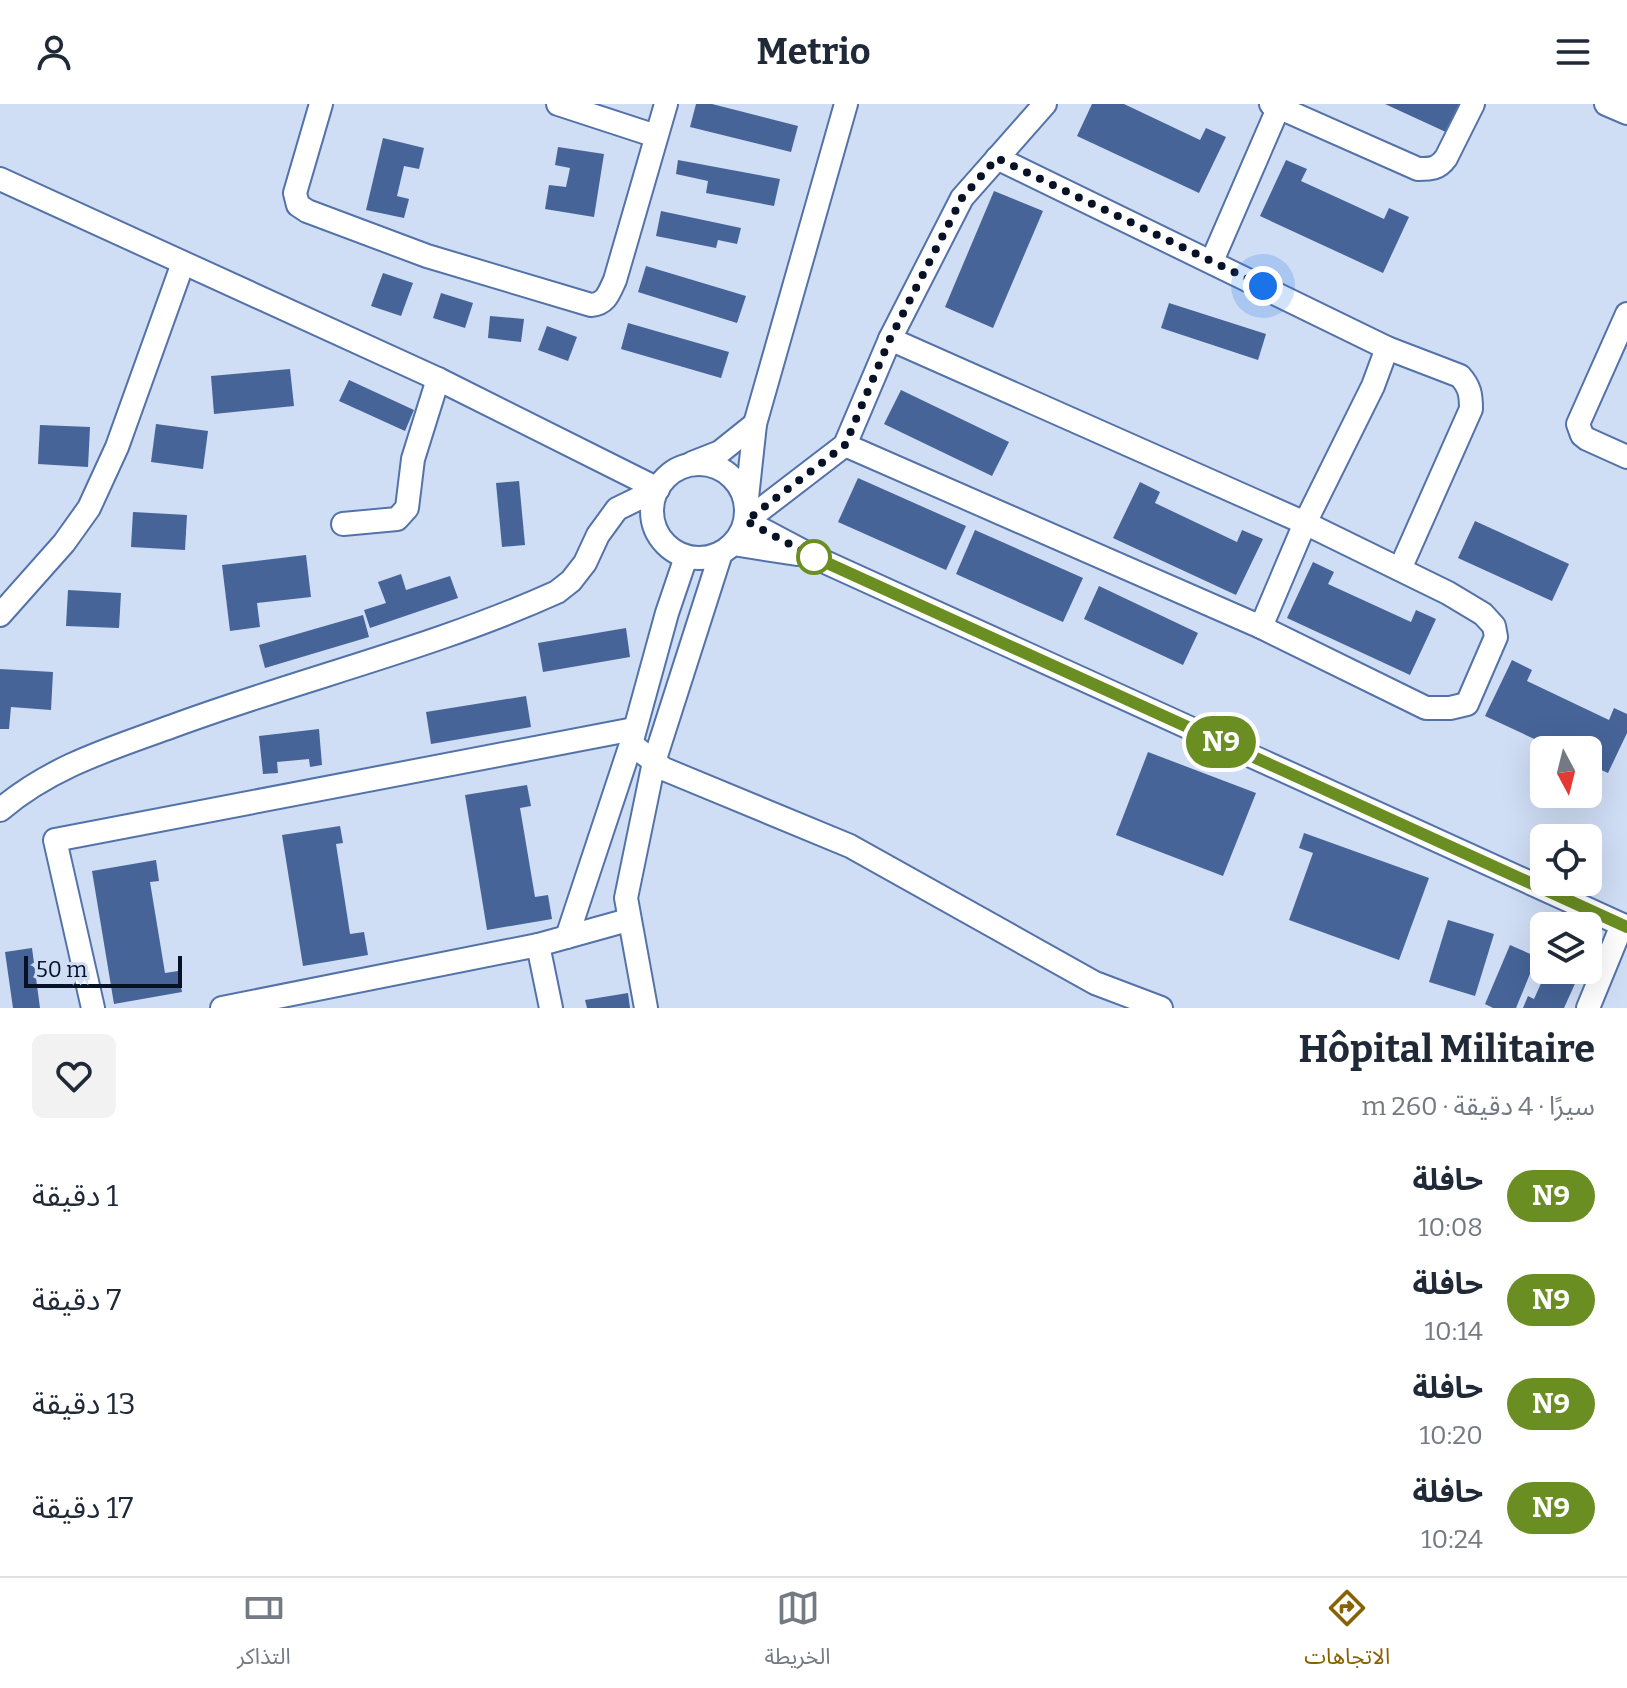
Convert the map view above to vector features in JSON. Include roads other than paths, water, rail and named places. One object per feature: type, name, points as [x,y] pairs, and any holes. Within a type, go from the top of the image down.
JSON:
[{"type":"street","points":[[321,104],[295,193],[298,205],[427,256],[591,305],[607,298],[615,280],[666,104]]},
{"type":"street","points":[[558,104],[656,136]]},
{"type":"street","points":[[646,1008],[626,898],[654,762],[727,549],[746,514],[755,424],[846,104]]},
{"type":"street","points":[[746,514],[845,445],[890,339],[962,198],[1045,104]]},
{"type":"street","points":[[1212,261],[1276,105],[1418,169],[1430,169],[1441,166],[1473,104]]},
{"type":"street","points":[[1606,104],[1627,113]]},
{"type":"street","points":[[997,158],[1387,348],[1460,376],[1469,385],[1471,409],[1400,569]]},
{"type":"street","points":[[0,179],[438,379],[658,489]]},
{"type":"street","points":[[0,615],[64,543],[89,508],[117,447],[183,263]]},
{"type":"street","points":[[1627,314],[1578,424],[1587,439],[1627,457]]},
{"type":"street","points":[[845,445],[1261,627],[1426,708],[1467,704],[1496,637],[1494,626],[1483,614],[1400,569],[1305,523],[890,339]]},
{"type":"street","points":[[1261,627],[1305,523],[1373,386],[1387,348]]},
{"type":"street","points":[[343,524],[397,519],[407,508],[413,459],[438,379]]},
{"type":"street","points":[[755,424],[720,452],[665,479],[658,489],[652,510],[653,521],[665,543],[686,557],[698,558],[727,549],[814,557]]},
{"type":"street","points":[[684,467],[709,465],[730,476],[738,484],[746,514],[814,557],[1624,926],[1588,1008]]},
{"type":"street","points":[[0,810],[60,768],[258,695],[399,653],[557,592],[571,581],[617,509],[658,489]]},
{"type":"street","points":[[604,527],[641,517],[653,521]]},
{"type":"street","points":[[567,937],[633,737],[667,613],[686,557]]},
{"type":"street","points":[[633,737],[664,769],[850,846],[1095,983],[1161,1008]]},
{"type":"street","points":[[93,1008],[55,840],[633,737]]},
{"type":"street","points":[[222,1008],[538,945],[628,920]]},
{"type":"street","points":[[538,945],[551,1008]]},
{"type":"street","points":[[1095,983],[1107,1008]]}]
